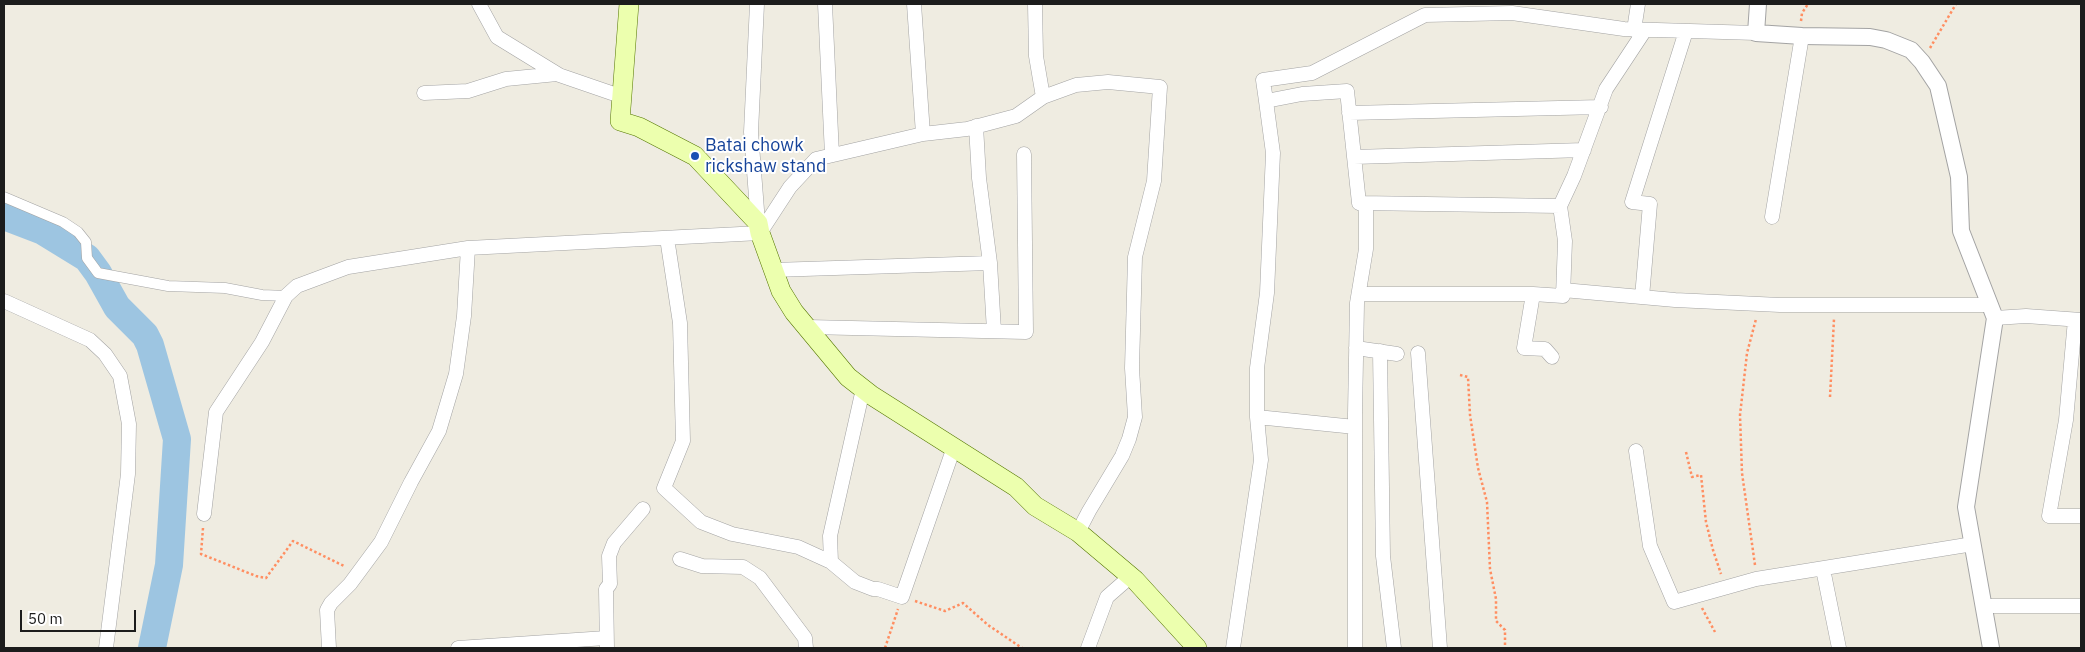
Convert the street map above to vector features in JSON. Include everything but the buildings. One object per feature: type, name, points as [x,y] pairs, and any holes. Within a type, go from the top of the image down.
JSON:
[{"type":"main road","points":[[629,4],[620,121],[639,128],[695,156],[759,228],[781,291],[794,312],[848,376],[864,389],[1016,487],[1035,506],[1078,532],[1131,576],[1196,648]]},
{"type":"street","points":[[479,4],[497,37],[557,74],[623,97]]},
{"type":"street","points":[[757,4],[751,132],[759,228]]},
{"type":"street","points":[[825,4],[832,154]]},
{"type":"street","points":[[914,4],[923,134]]},
{"type":"street","points":[[1035,4],[1036,56],[1043,96]]},
{"type":"street","points":[[1359,294],[1533,294],[1563,296],[1565,241],[1560,206],[1574,176],[1601,107],[1606,89],[1640,30],[1638,4]]},
{"type":"street","points":[[1756,33],[1758,4]]},
{"type":"street","points":[[1233,648],[1261,460],[1257,417],[1257,368],[1267,293],[1273,163],[1263,80],[1312,73],[1426,15],[1452,9],[1512,13],[1640,30],[1870,37],[1886,40],[1911,50],[1922,62],[1938,86],[1958,177],[1961,231],[1993,312],[1966,507],[1991,648]]},
{"type":"street","points":[[1642,297],[1650,204],[1632,202],[1686,31]]},
{"type":"street","points":[[1772,217],[1802,36]]},
{"type":"street","points":[[424,93],[468,91],[506,79],[557,74]]},
{"type":"street","points":[[204,514],[216,412],[262,342],[286,296],[297,286],[348,267],[468,248],[667,238],[759,228],[790,187],[816,159],[923,134],[976,126],[1016,116],[1043,96],[1076,85],[1108,82],[1160,87],[1154,181],[1134,257],[1132,368],[1134,417],[1129,439],[1122,456],[1078,532]]},
{"type":"street","points":[[1266,101],[1302,94],[1347,91],[1359,203]]},
{"type":"street","points":[[1349,113],[1601,107]]},
{"type":"street","points":[[976,126],[979,178],[990,263],[994,331]]},
{"type":"street","points":[[1354,158],[1584,150]]},
{"type":"street","points":[[808,327],[1026,332],[1024,154]]},
{"type":"street","points":[[4,197],[63,222],[78,232],[86,242],[87,258],[98,273],[168,286],[225,288],[262,295],[286,296]]},
{"type":"street","points":[[1359,203],[1560,206]]},
{"type":"street","points":[[1355,648],[1356,348],[1359,294],[1366,249],[1366,206],[1359,203]]},
{"type":"street","points":[[667,238],[680,323],[683,441],[664,488],[701,522],[732,534],[798,547],[831,562],[855,582],[873,590],[878,589],[902,597],[954,446]]},
{"type":"street","points":[[329,648],[327,610],[330,603],[381,542],[439,431],[456,374],[464,316],[468,248]]},
{"type":"street","points":[[773,270],[990,263]]},
{"type":"street","points":[[1563,290],[1760,304],[1835,305],[1993,312],[2078,320],[2066,420],[2049,516],[2081,516]]},
{"type":"street","points":[[1533,294],[1524,348],[1545,349],[1552,357]]},
{"type":"street","points":[[4,301],[90,340],[105,354],[120,376],[129,424],[128,474],[106,648]]},
{"type":"street","points":[[1356,348],[1397,354]]},
{"type":"street","points":[[1380,351],[1383,556],[1394,648]]},
{"type":"street","points":[[1418,353],[1440,648]]},
{"type":"street","points":[[831,562],[830,536],[864,389]]},
{"type":"street","points":[[1257,417],[1355,427]]},
{"type":"street","points":[[1636,451],[1650,546],[1674,602],[1756,579],[1972,544]]},
{"type":"street","points":[[458,648],[607,643],[606,590],[610,584],[609,556],[614,543],[643,509]]},
{"type":"street","points":[[680,559],[702,566],[743,567],[760,578],[805,638],[806,648]]},
{"type":"street","points":[[1823,569],[1839,648]]},
{"type":"street","points":[[1088,648],[1107,597],[1131,576]]},
{"type":"street","points":[[1983,606],[2081,606]]},
{"type":"path","points":[[1922,62],[1956,4]]},
{"type":"path","points":[[1756,579],[1742,473],[1740,415],[1746,353],[1760,304]]},
{"type":"path","points":[[1830,397],[1835,305]]},
{"type":"path","points":[[1460,374],[1468,377],[1470,415],[1478,468],[1487,502],[1490,569],[1496,599],[1496,621],[1505,630],[1505,648]]},
{"type":"path","points":[[1686,452],[1692,477],[1701,475],[1706,522],[1726,588]]},
{"type":"path","points":[[204,514],[201,554],[249,574],[266,578],[293,541],[357,573]]},
{"type":"path","points":[[1696,596],[1715,632]]},
{"type":"path","points":[[885,648],[902,597],[944,611],[963,603],[988,625],[1022,648]]},
{"type":"waterway","points":[[4,216],[43,231],[87,258],[98,273],[117,307],[145,335],[150,345],[177,439],[169,565],[152,648]]},
{"type":"place","name":"Batai chowk rickshaw stand","points":[[695,156]]}]
